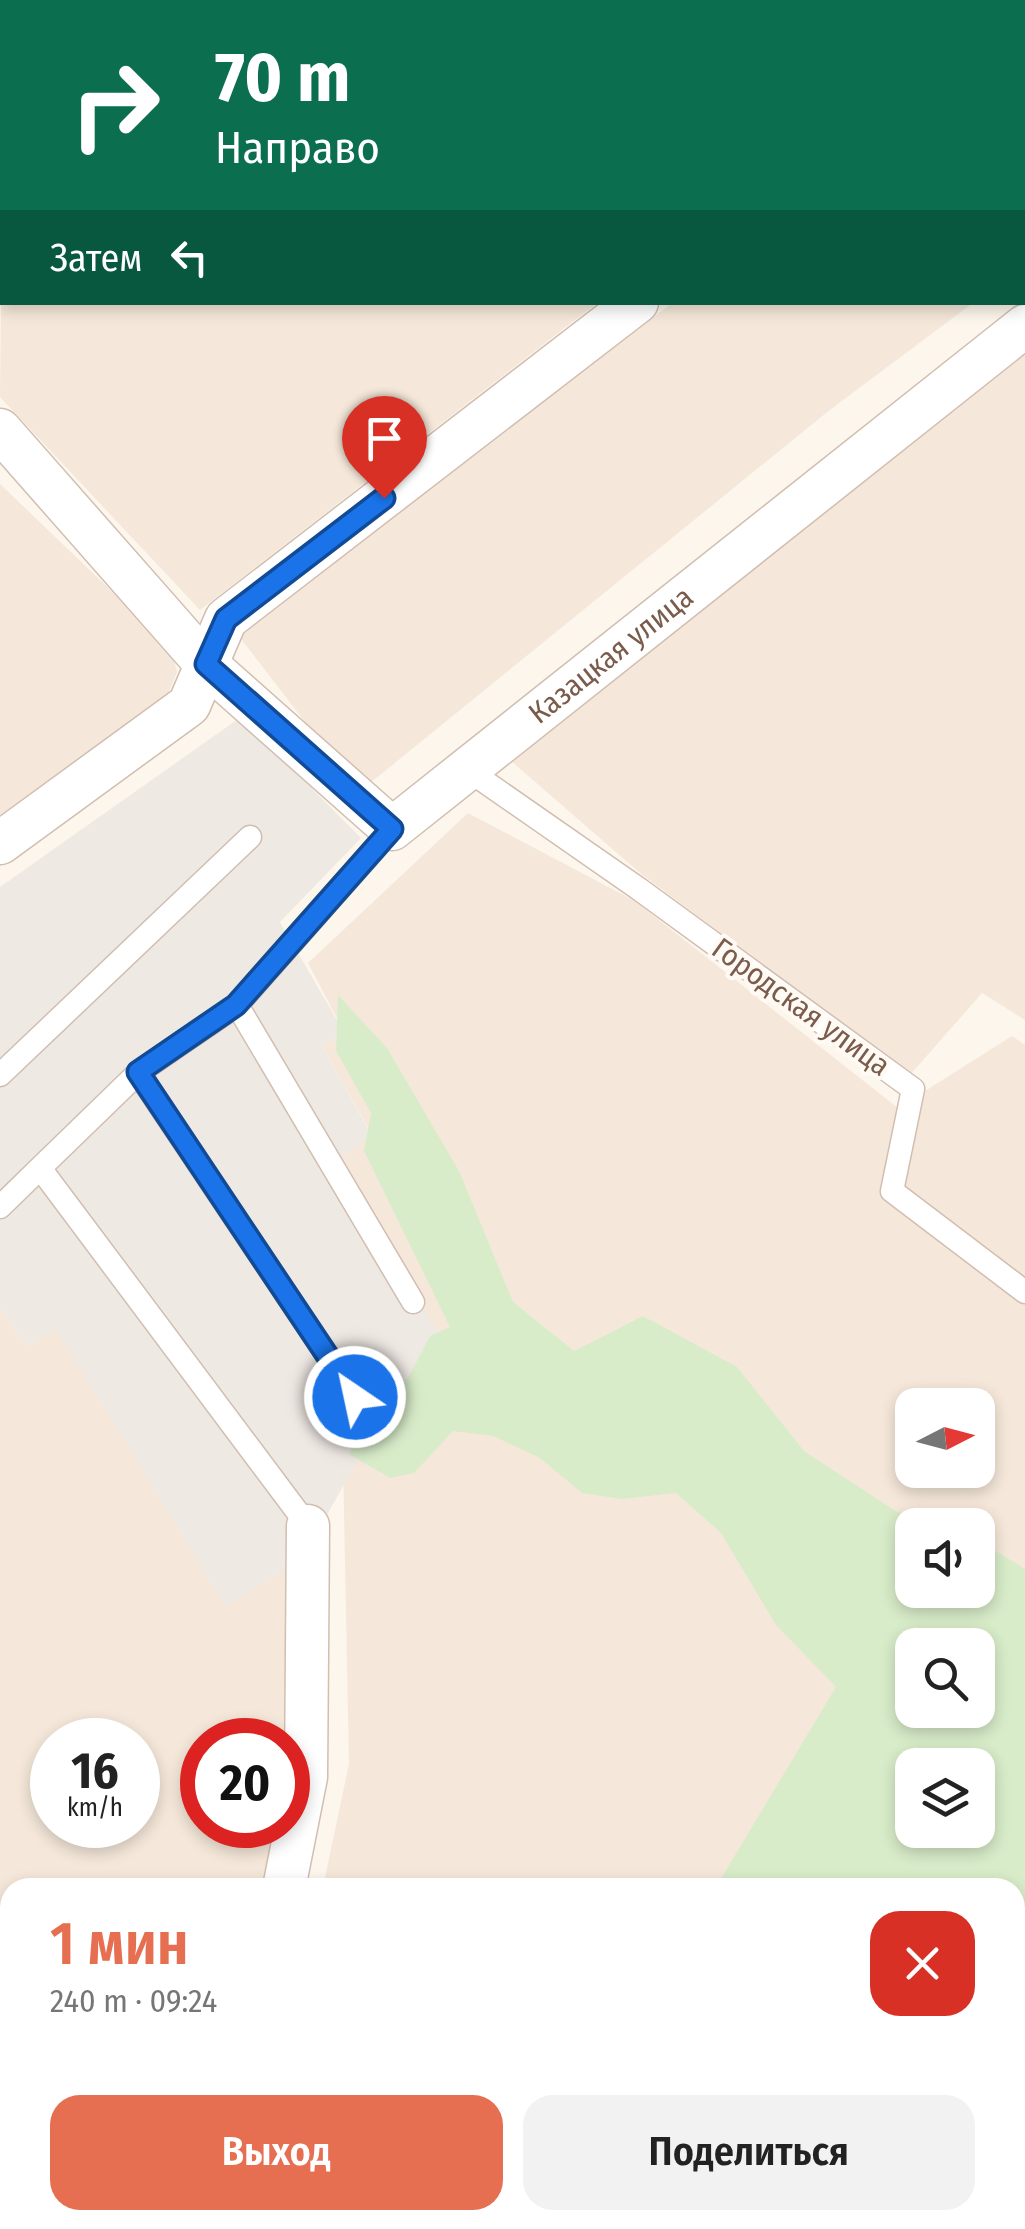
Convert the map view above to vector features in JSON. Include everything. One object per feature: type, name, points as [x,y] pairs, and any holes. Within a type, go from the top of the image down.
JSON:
[{"type":"street","points":[[0,843],[189,705],[226,619],[633,305]]},
{"type":"street","name":"Казацкая улица","points":[[392,829],[1025,326]]},
{"type":"street","points":[[0,430],[206,664],[392,829]]},
{"type":"street","points":[[286,1878],[306,1777],[308,1526]]},
{"type":"lane","name":"Городская улица","points":[[468,770],[640,889],[913,1089],[892,1190],[1025,1292]]},
{"type":"lane","points":[[0,1207],[138,1072],[236,1005],[392,829]]},
{"type":"lane","points":[[0,1075],[250,836]]},
{"type":"lane","points":[[236,1005],[413,1302]]},
{"type":"lane","points":[[138,1072],[355,1397]]},
{"type":"lane","points":[[40,1168],[308,1526]]},
{"type":"shaded area","points":[[1,305],[594,305],[200,610],[0,397]]},
{"type":"shaded area","points":[[669,305],[970,305],[831,409],[359,792],[238,635]]},
{"type":"shaded area","points":[[1025,355],[1025,1020],[982,993],[910,1075],[640,873],[503,754]]},
{"type":"shaded area","points":[[0,484],[171,648],[177,672],[168,694],[0,815]]},
{"type":"shaded area","points":[[241,717],[361,838],[280,922],[344,1032],[322,1046],[372,1136],[337,1159],[447,1348],[367,1444],[302,1559],[226,1606],[56,1329],[27,1346],[0,1308],[0,887]]},
{"type":"shaded area","points":[[468,813],[635,901],[898,1108],[1012,1036],[1025,1045],[1025,1878],[325,1878],[349,1764],[337,1159],[372,1135],[322,1046],[344,1032],[308,963]]},
{"type":"shaded area","points":[[0,1308],[27,1346],[56,1328],[226,1605],[302,1559],[290,1718],[180,1718],[180,1848],[276,1848],[269,1878],[0,1878]]},
{"type":"green space","points":[[338,995],[387,1048],[459,1171],[513,1302],[574,1351],[643,1316],[737,1367],[804,1451],[895,1511],[895,1608],[995,1608],[995,1550],[1025,1569],[1025,1878],[721,1878],[836,1687],[776,1625],[721,1533],[676,1493],[622,1499],[582,1493],[540,1458],[493,1436],[453,1431],[414,1473],[390,1478],[349,1454],[376,1399],[408,1378],[430,1336],[450,1327],[364,1151],[371,1113],[336,1051]]},
{"type":"route","points":[[355,1397],[138,1072],[236,1005],[392,829],[206,664],[226,619],[384,498]]}]
